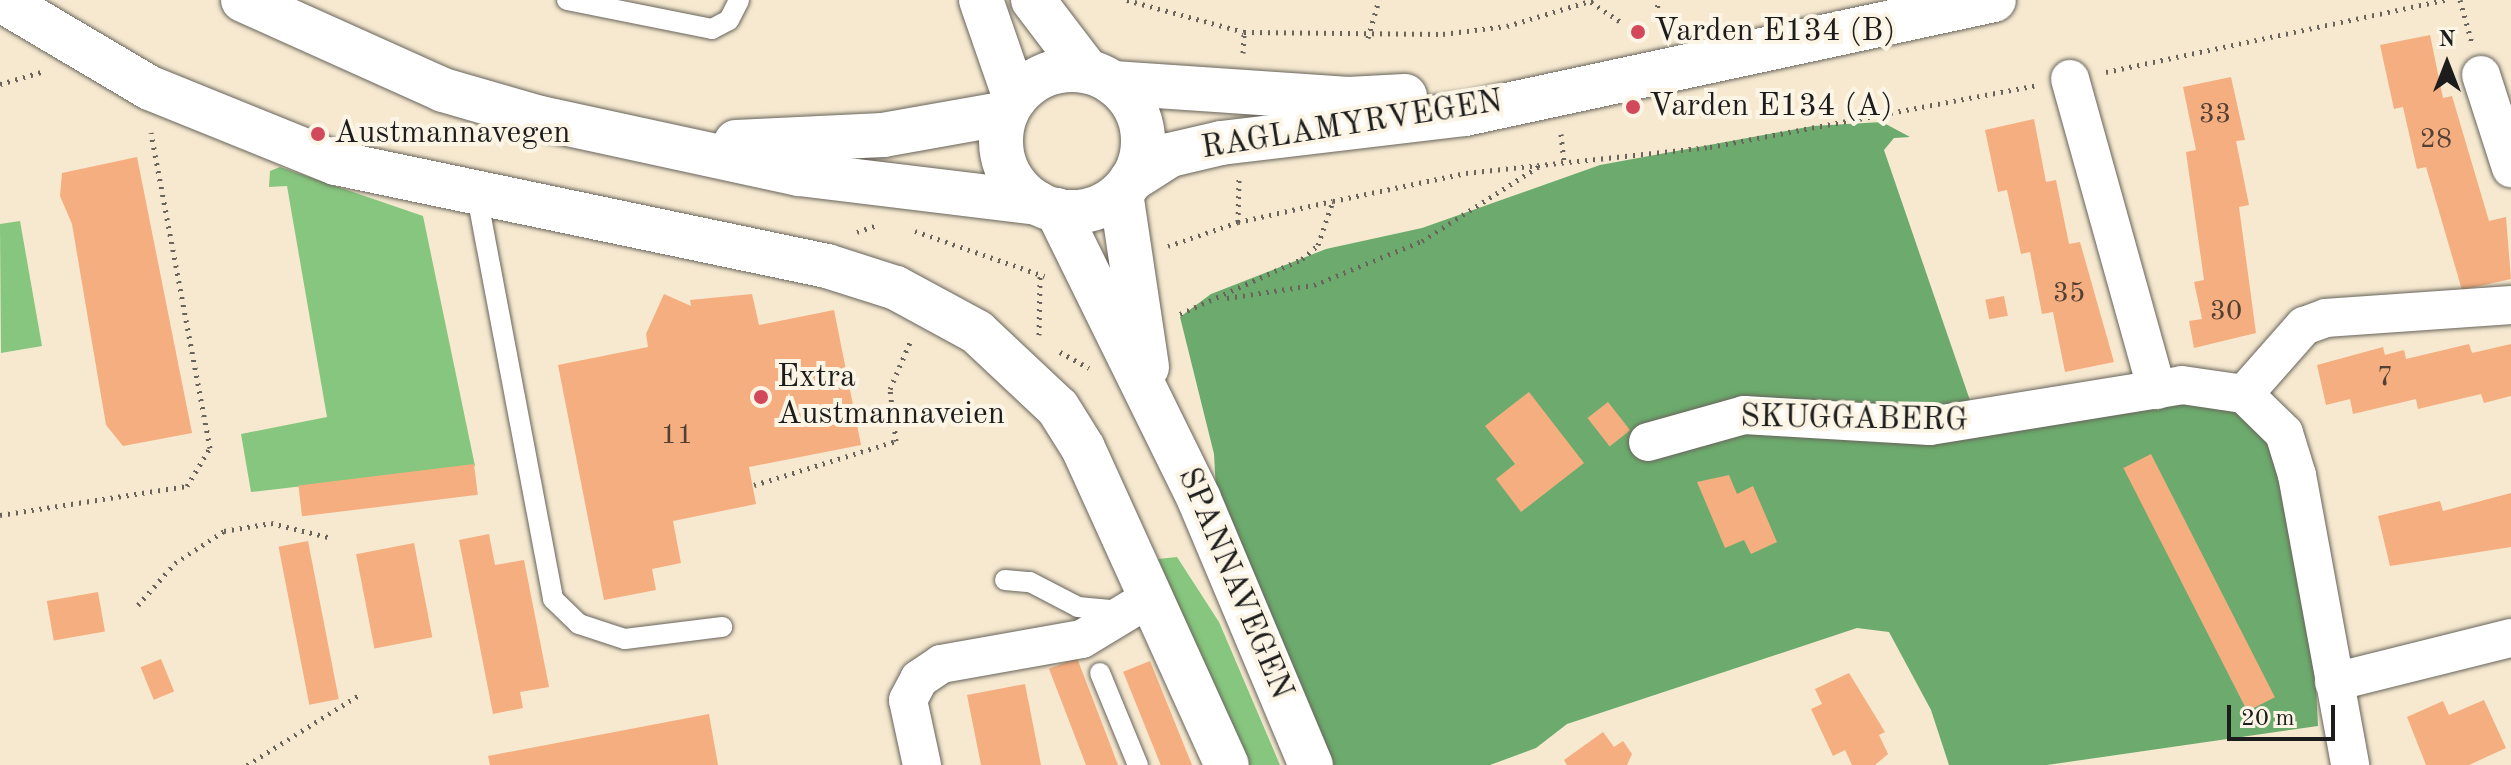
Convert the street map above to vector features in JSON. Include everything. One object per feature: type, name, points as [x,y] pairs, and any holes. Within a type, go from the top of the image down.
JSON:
[{"type":"main road","points":[[1,0],[150,88],[336,163],[477,196],[827,266],[929,304],[977,332],[1058,408],[1137,603],[1227,765]]},
{"type":"main road","points":[[243,0],[443,90],[650,143],[799,174],[1047,206],[1091,208],[1126,186],[1143,139],[1129,98],[1100,77],[1033,0]]},
{"type":"main road","points":[[981,0],[1010,106],[1002,154],[1009,174],[1047,206]]},
{"type":"main road","name":"RAGLAMYRVEGEN","points":[[1126,186],[1170,155],[1221,143],[1465,114],[1994,0]]},
{"type":"main road","points":[[650,143],[883,135],[1010,106],[1047,74],[1100,77]]},
{"type":"main road","name":"RAGLAMYRVEGEN","points":[[1100,77],[1348,99],[1579,87]]},
{"type":"main road","name":"SPANNAVEGEN","points":[[1126,186],[1155,404]]},
{"type":"main road","name":"SPANNAVEGEN","points":[[1047,206],[1155,404],[1311,765]]},
{"type":"street","points":[[2481,75],[2511,168]]},
{"type":"street","points":[[2070,79],[2157,390]]},
{"type":"street","points":[[2350,765],[2284,433],[2244,394],[2304,326],[2326,318],[2511,305]]},
{"type":"street","name":"SKUGGABERG","points":[[1648,442],[1744,415],[1930,426],[2157,390],[2215,386],[2244,394]]},
{"type":"street","points":[[922,765],[908,700],[919,679],[941,664],[1082,639],[1137,603]]},
{"type":"street","points":[[2334,682],[2511,638]]},
{"type":"lane","points":[[567,0],[712,29],[729,20],[739,0]]},
{"type":"lane","points":[[477,196],[553,599],[579,624],[625,639],[722,627]]},
{"type":"lane","points":[[1005,580],[1030,582],[1078,607],[1137,603]]},
{"type":"lane","points":[[1100,673],[1138,765]]},
{"type":"path","points":[[1127,0],[1244,32],[1368,38],[1507,26],[1592,1],[1622,23]]},
{"type":"path","points":[[1368,38],[1379,0]]},
{"type":"path","points":[[1657,15],[1658,0]]},
{"type":"path","points":[[1157,250],[1238,222],[1333,201],[1542,164],[1710,147],[2070,79],[2446,0]]},
{"type":"path","points":[[1243,61],[1244,32]]},
{"type":"path","points":[[0,515],[187,486],[210,448],[150,129],[150,88]]},
{"type":"path","points":[[1561,134],[1564,161]]},
{"type":"path","points":[[1222,298],[1314,285],[1422,241],[1542,164]]},
{"type":"path","points":[[1238,222],[1239,173]]},
{"type":"path","points":[[1175,319],[1222,298],[1318,245],[1333,201]]},
{"type":"path","points":[[827,266],[857,232],[890,226]]},
{"type":"path","points":[[902,227],[1040,276],[1053,275]]},
{"type":"path","points":[[1039,342],[1040,276]]},
{"type":"path","points":[[754,485],[896,441],[894,371],[929,304]]},
{"type":"path","points":[[138,605],[175,563],[224,531],[271,523],[328,537]]},
{"type":"path","points":[[247,765],[359,695]]},
{"type":"green space","points":[[1882,122],[1910,137],[1894,138],[1884,150],[1974,412],[2208,378],[2270,433],[2312,608],[2318,726],[2047,765],[1949,765],[1931,710],[1889,632],[1857,628],[1567,724],[1536,748],[1490,765],[1289,765],[1221,582],[1214,454],[1180,317],[1211,294],[1326,249],[1422,228],[1600,165],[1813,126]]},
{"type":"green space","points":[[280,167],[423,216],[475,466],[251,492],[241,434],[327,417],[287,186],[269,187],[270,171]]},
{"type":"green space","points":[[20,221],[42,346],[1,353],[0,224]]},
{"type":"green space","points":[[1177,557],[1219,622],[1280,765],[1248,765],[1158,559]]},
{"type":"building","points":[[2430,35],[2443,98],[2452,96],[2489,221],[2506,217],[2511,279],[2462,290],[2426,167],[2417,169],[2403,107],[2394,109],[2380,45]]},
{"type":"building","points":[[2231,77],[2245,140],[2236,141],[2249,205],[2239,207],[2256,333],[2194,348],[2189,321],[2202,319],[2194,282],[2204,280],[2186,152],[2196,150],[2183,87]]},
{"type":"building","points":[[2034,119],[2046,182],[2056,180],[2069,244],[2080,242],[2114,362],[2065,372],[2053,312],[2042,314],[2030,252],[2021,254],[2007,190],[1998,192],[1985,130]]},
{"type":"building","points":[[137,157],[192,433],[123,446],[106,425],[72,224],[60,196],[62,173]]},
{"type":"building","points":[[664,294],[691,306],[690,300],[752,294],[759,325],[834,310],[861,445],[749,467],[756,504],[673,521],[681,563],[652,569],[656,590],[604,600],[558,365],[648,347],[646,334]]},
{"type":"building","points":[[2004,296],[2008,316],[1989,319],[1985,300]]},
{"type":"building","points":[[2469,344],[2472,353],[2511,344],[2511,396],[2484,403],[2481,394],[2418,409],[2416,399],[2353,414],[2350,399],[2326,405],[2317,365],[2383,347],[2385,355],[2404,350],[2406,359]]},
{"type":"building","points":[[1529,392],[1584,463],[1521,512],[1496,479],[1515,464],[1485,426]]},
{"type":"building","points":[[1608,402],[1630,430],[1610,446],[1588,418]]},
{"type":"building","points":[[2151,454],[2275,697],[2247,711],[2123,468]]},
{"type":"building","points":[[474,464],[478,495],[302,516],[298,486]]},
{"type":"building","points":[[1729,475],[1737,494],[1753,486],[1777,542],[1751,554],[1744,540],[1725,548],[1697,482]]},
{"type":"building","points":[[2511,493],[2511,547],[2390,566],[2378,516],[2440,501],[2443,511]]},
{"type":"building","points":[[489,534],[495,565],[524,560],[549,687],[520,692],[523,708],[493,714],[459,540]]},
{"type":"building","points":[[308,541],[339,699],[309,705],[279,547]]},
{"type":"building","points":[[414,543],[432,637],[374,648],[356,554]]},
{"type":"building","points":[[98,592],[105,631],[54,640],[47,601]]},
{"type":"building","points":[[1077,658],[1118,765],[1086,765],[1049,669]]},
{"type":"building","points":[[161,659],[174,691],[154,700],[141,667]]},
{"type":"building","points":[[1150,661],[1192,765],[1161,765],[1123,672]]},
{"type":"building","points":[[1849,673],[1885,732],[1879,735],[1888,754],[1875,765],[1852,765],[1845,750],[1833,756],[1811,709],[1822,704],[1815,689]]},
{"type":"building","points":[[1025,684],[1041,765],[981,765],[967,695]]},
{"type":"building","points":[[2484,700],[2506,748],[2469,765],[2426,765],[2407,717],[2443,701],[2449,715]]},
{"type":"building","points":[[709,714],[718,765],[490,765],[488,756]]},
{"type":"building","points":[[1603,732],[1614,747],[1623,741],[1632,754],[1627,765],[1567,765],[1564,760]]},
{"type":"place","name":"Varden E134 (B)","points":[[1638,32]]},
{"type":"place","name":"Varden E134 (A)","points":[[1633,107]]},
{"type":"place","name":"Austmannavegen","points":[[318,134]]},
{"type":"place","name":"Extra Austmannaveien","points":[[761,397]]}]
